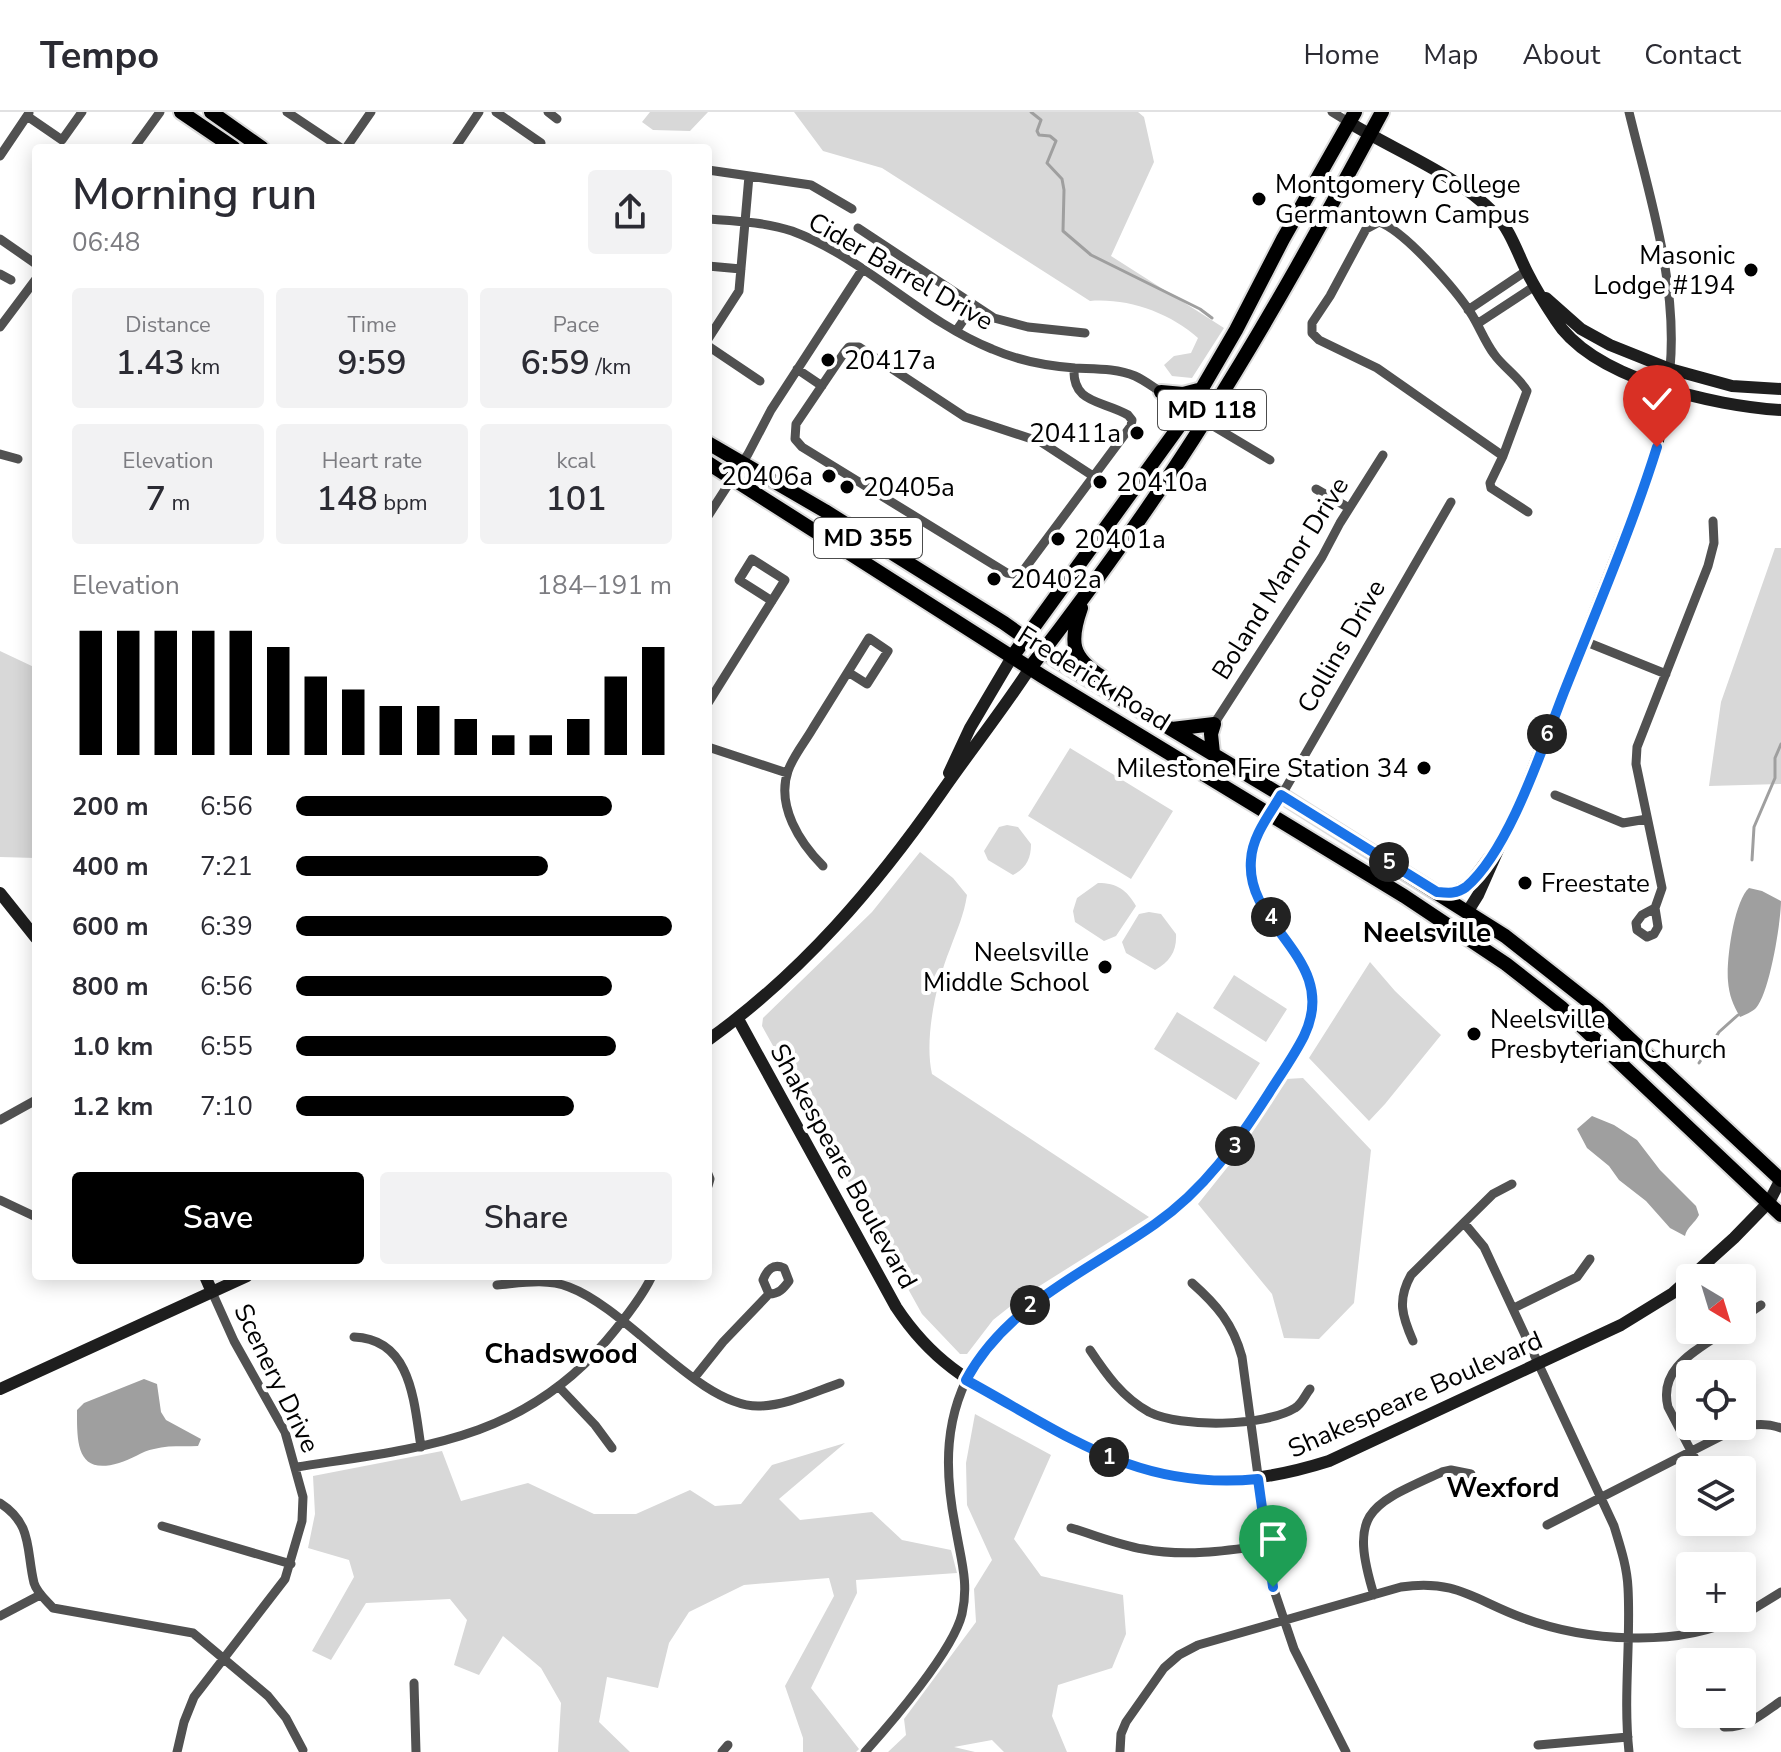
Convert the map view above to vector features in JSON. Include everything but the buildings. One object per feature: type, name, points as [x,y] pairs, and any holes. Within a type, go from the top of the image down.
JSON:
[{"type":"main road","points":[[181,112],[228,144]]},
{"type":"main road","points":[[211,112],[256,144]]},
{"type":"main road","name":"MD 118","points":[[1030,668],[1205,421],[1248,352],[1382,112]]},
{"type":"main road","name":"MD 118","points":[[1012,657],[1116,516],[1202,389],[1352,118]]},
{"type":"main road","points":[[1161,392],[1183,394],[1202,389]]},
{"type":"main road","points":[[1161,392],[1188,411]]},
{"type":"main road","name":"Frederick Road","points":[[712,445],[825,511],[1123,701],[1468,911],[1552,971],[1599,1010],[1781,1180]]},
{"type":"main road","name":"Frederick Road","points":[[712,466],[1012,657],[1404,896],[1506,964],[1562,1008],[1775,1200],[1781,1215]]},
{"type":"main road","points":[[1086,593],[1073,635],[1077,653],[1086,667],[1109,682],[1123,701]]},
{"type":"main road","points":[[1172,729],[1214,724],[1211,734],[1213,753]]},
{"type":"main road","points":[[1404,896],[1448,912],[1468,911]]},
{"type":"street","points":[[0,156],[28,114],[62,140],[82,112]]},
{"type":"street","points":[[137,144],[160,112]]},
{"type":"street","points":[[287,112],[338,144]]},
{"type":"street","points":[[347,144],[371,112]]},
{"type":"street","points":[[458,144],[479,112]]},
{"type":"street","points":[[496,112],[541,143]]},
{"type":"street","points":[[548,112],[557,119]]},
{"type":"street","points":[[1332,112],[1352,118],[1369,135],[1474,194],[1507,231],[1556,322],[1579,346],[1616,368],[1667,389],[1736,405],[1781,410]]},
{"type":"street","points":[[1468,911],[1525,789],[1657,447],[1673,336],[1667,278],[1629,112]]},
{"type":"street","points":[[712,171],[811,185],[852,209]]},
{"type":"street","points":[[712,333],[739,291],[749,176]]},
{"type":"street","name":"Cider Barrel Drive","points":[[712,219],[794,232],[862,270],[956,331],[1003,353],[1074,368],[1097,368],[1135,376],[1161,392]]},
{"type":"street","points":[[1503,456],[1377,368],[1319,340],[1312,333],[1312,323],[1366,229],[1379,222],[1388,225],[1420,254],[1468,310],[1488,347],[1505,369],[1527,391],[1503,456],[1490,483],[1491,488],[1528,512]]},
{"type":"street","points":[[858,228],[994,318],[1028,327],[1085,333]]},
{"type":"street","points":[[0,239],[32,261]]},
{"type":"street","points":[[712,266],[741,269]]},
{"type":"street","points":[[712,510],[742,464],[771,410],[862,270]]},
{"type":"street","points":[[1468,310],[1526,271]]},
{"type":"street","points":[[0,274],[11,280]]},
{"type":"street","points":[[0,327],[32,284]]},
{"type":"street","points":[[1538,289],[1581,329],[1610,345],[1670,369],[1732,386],[1781,389]]},
{"type":"street","points":[[1477,324],[1538,289]]},
{"type":"street","points":[[956,331],[974,305]]},
{"type":"street","points":[[1074,368],[1073,383],[1078,391],[1118,410],[1132,420],[1131,426],[1020,575],[1013,575],[802,447],[795,439],[794,432],[849,347],[859,347],[965,417],[1041,442],[1093,476]]},
{"type":"street","points":[[712,349],[760,381]]},
{"type":"street","points":[[797,369],[822,386]]},
{"type":"street","points":[[1188,411],[1270,460]]},
{"type":"street","points":[[0,454],[18,459]]},
{"type":"street","name":"Boland Manor Drive","points":[[1214,724],[1322,557],[1383,455]]},
{"type":"street","points":[[1316,489],[1349,508]]},
{"type":"street","name":"Collins Drive","points":[[865,1752],[950,1642],[962,1614],[965,1569],[949,1497],[947,1448],[956,1405],[966,1380],[990,1343],[1018,1315],[1154,1225],[1209,1177],[1236,1145],[1304,1035],[1312,1010],[1310,981],[1300,957],[1258,898],[1251,874],[1254,843],[1451,502]]},
{"type":"street","points":[[1655,908],[1662,888],[1636,764],[1637,747],[1708,566],[1714,543],[1713,521]]},
{"type":"street","points":[[712,697],[772,601],[785,580],[752,559],[739,580],[772,601]]},
{"type":"street","points":[[823,866],[800,839],[793,824],[788,808],[787,773],[848,672],[869,638],[888,651],[867,684],[848,672]]},
{"type":"street","points":[[1584,641],[1666,674]]},
{"type":"street","points":[[942,792],[970,728],[1012,657]]},
{"type":"street","points":[[712,1037],[738,1019],[792,970],[885,871],[1030,668]]},
{"type":"street","points":[[712,748],[787,773]]},
{"type":"street","points":[[1555,795],[1623,823],[1647,819]]},
{"type":"street","points":[[1437,892],[1455,893],[1467,886],[1501,841]]},
{"type":"street","points":[[0,893],[32,933]]},
{"type":"street","name":"Shakespeare Boulevard","points":[[738,1019],[896,1307],[932,1353],[966,1380],[1091,1450],[1140,1469],[1198,1481],[1258,1479],[1329,1461],[1621,1325],[1673,1293],[1734,1238],[1775,1200],[1781,1180]]},
{"type":"street","points":[[0,1120],[32,1102]]},
{"type":"street","points":[[1413,1341],[1403,1319],[1403,1290],[1411,1275],[1493,1194],[1512,1184]]},
{"type":"street","points":[[0,1200],[32,1215]]},
{"type":"street","points":[[1464,1223],[1484,1247],[1614,1526],[1628,1587],[1629,1752]]},
{"type":"street","points":[[1514,1308],[1577,1277],[1590,1259]]},
{"type":"street","name":"Scenery Drive","points":[[177,1752],[194,1697],[276,1593],[291,1564],[302,1521],[303,1504],[297,1467],[285,1432],[234,1341],[207,1280]]},
{"type":"street","points":[[0,1389],[238,1280]]},
{"type":"street","points":[[297,1467],[456,1440],[530,1407],[593,1357],[623,1322],[649,1280]]},
{"type":"street","points":[[497,1285],[540,1282],[566,1286],[593,1298],[724,1398],[756,1406],[776,1404],[840,1383]]},
{"type":"street","points":[[1192,1283],[1216,1304],[1237,1337],[1273,1587],[1294,1649],[1346,1752]]},
{"type":"street","points":[[695,1377],[769,1294]]},
{"type":"street","points":[[1756,1308],[1761,1305]]},
{"type":"street","points":[[354,1337],[368,1337],[385,1344],[404,1368],[411,1388],[421,1447]]},
{"type":"street","points":[[1694,1456],[1668,1407],[1667,1380],[1682,1361],[1706,1344]]},
{"type":"street","points":[[1090,1350],[1117,1388],[1149,1411],[1174,1421],[1197,1424],[1272,1417],[1299,1406],[1310,1389]]},
{"type":"street","points":[[559,1387],[612,1448]]},
{"type":"street","points":[[1547,1525],[1749,1424],[1781,1428]]},
{"type":"street","points":[[1374,1595],[1361,1542],[1364,1527],[1374,1510],[1389,1496],[1442,1472],[1451,1470],[1471,1474]]},
{"type":"street","points":[[0,1503],[13,1512],[27,1534],[34,1585],[40,1595],[60,1611],[193,1633],[268,1696],[286,1718],[303,1750]]},
{"type":"street","points":[[162,1526],[291,1564]]},
{"type":"street","points":[[1071,1528],[1139,1549],[1177,1554],[1212,1553],[1267,1545]]},
{"type":"street","points":[[1120,1752],[1121,1734],[1126,1722],[1164,1668],[1179,1655],[1198,1645],[1411,1586],[1442,1585],[1547,1626],[1584,1634],[1682,1636],[1698,1632]]},
{"type":"street","points":[[1756,1608],[1781,1593]]},
{"type":"street","points":[[0,1616],[40,1595]]},
{"type":"street","points":[[414,1683],[416,1752]]},
{"type":"street","points":[[1756,1719],[1781,1701]]},
{"type":"street","points":[[1538,1745],[1628,1737]]},
{"type":"shaded area","points":[[650,112],[708,112],[690,131],[653,130],[642,122]]},
{"type":"shaded area","points":[[794,112],[1138,112],[1144,117],[1154,162],[1111,256],[1224,328],[1192,378],[1172,376],[1164,365],[1174,356],[1191,353],[1198,338],[1187,329],[1148,309],[1119,302],[1090,301],[882,168],[823,151]]},
{"type":"shaded area","points":[[1775,548],[1781,548],[1781,784],[1709,786],[1721,702]]},
{"type":"shaded area","points":[[0,651],[32,666],[32,858],[0,857]]},
{"type":"shaded area","points":[[1070,748],[1173,811],[1131,879],[1028,816]]},
{"type":"shaded area","points":[[999,827],[1018,827],[1031,844],[1027,862],[1013,875],[988,860],[984,851]]},
{"type":"shaded area","points":[[920,852],[953,878],[967,895],[936,994],[929,1044],[932,1074],[1149,1217],[1022,1297],[993,1320],[967,1354],[960,1354],[922,1314],[762,1026],[763,1018],[872,912]]},
{"type":"shaded area","points":[[1098,883],[1121,888],[1136,906],[1116,936],[1104,941],[1075,922],[1073,911],[1077,898]]},
{"type":"shaded area","points":[[1749,888],[1781,901],[1774,956],[1766,987],[1756,1008],[1740,1017],[1729,991],[1728,960],[1735,918]]},
{"type":"shaded area","points":[[1139,914],[1161,914],[1176,934],[1172,955],[1155,970],[1126,953],[1122,942]]},
{"type":"shaded area","points":[[1370,962],[1441,1035],[1369,1121],[1309,1058]]},
{"type":"shaded area","points":[[1234,975],[1287,1009],[1266,1042],[1213,1008]]},
{"type":"shaded area","points":[[1177,1012],[1260,1063],[1236,1100],[1154,1049]]},
{"type":"shaded area","points":[[1303,1078],[1371,1150],[1354,1303],[1319,1339],[1284,1338],[1272,1294],[1198,1204],[1238,1154],[1286,1079]]},
{"type":"shaded area","points":[[1592,1116],[1614,1125],[1637,1140],[1660,1170],[1696,1206],[1699,1215],[1685,1236],[1670,1228],[1646,1201],[1619,1180],[1609,1166],[1587,1148],[1577,1129]]},
{"type":"shaded area","points":[[144,1379],[157,1384],[161,1412],[166,1420],[201,1439],[198,1446],[159,1448],[123,1462],[94,1465],[82,1453],[79,1444],[77,1410],[84,1403]]},
{"type":"shaded area","points":[[975,1414],[1051,1455],[1014,1539],[1041,1576],[1123,1595],[1126,1634],[1112,1668],[1058,1685],[1052,1716],[1067,1752],[1004,1752],[992,1740],[954,1747],[975,1752],[888,1752],[906,1735],[904,1719],[976,1622],[974,1589],[992,1560],[967,1505],[966,1463]]},
{"type":"shaded area","points":[[845,1443],[779,1499],[800,1520],[872,1512],[902,1540],[951,1550],[957,1573],[856,1580],[857,1593],[811,1688],[859,1749],[856,1752],[803,1752],[803,1738],[785,1686],[834,1596],[829,1578],[744,1585],[689,1612],[669,1643],[658,1688],[607,1677],[599,1722],[630,1752],[558,1752],[561,1703],[541,1668],[503,1636],[479,1675],[454,1665],[467,1620],[450,1599],[366,1603],[331,1660],[312,1651],[354,1577],[349,1560],[308,1548],[315,1514],[313,1476],[442,1451],[461,1501],[528,1483],[594,1514],[636,1514],[690,1490],[715,1506],[741,1504],[772,1465]]},
{"type":"waterway","points":[[1031,112],[1041,120],[1037,131],[1039,135],[1050,136],[1056,141],[1047,163],[1062,179],[1063,231],[1091,255],[1200,309],[1212,318]]},
{"type":"waterway","points":[[1752,860],[1754,827],[1775,778],[1775,758],[1781,744]]},
{"type":"waterway","points":[[1699,1063],[1719,1032],[1738,1015]]},
{"type":"place","name":"Montgomery College Germantown Campus","points":[[1259,199]]},
{"type":"place","name":"Masonic Lodge #194","points":[[1751,270]]},
{"type":"place","name":"20417a","points":[[828,360]]},
{"type":"place","name":"20411a","points":[[1137,433]]},
{"type":"place","name":"20406a","points":[[829,476]]},
{"type":"place","name":"20410a","points":[[1100,482]]},
{"type":"place","name":"20405a","points":[[847,487]]},
{"type":"place","name":"20401a","points":[[1058,539]]},
{"type":"place","name":"20402a","points":[[994,579]]},
{"type":"place","name":"Milestone Fire Station 34","points":[[1424,768]]},
{"type":"place","name":"Freestate","points":[[1525,883]]},
{"type":"place","name":"Neelsville Middle School","points":[[1105,967]]},
{"type":"place","name":"Neelsville Presbyterian Church","points":[[1474,1034]]},
{"type":"district","name":"Neelsville","points":[[1427,932]]},
{"type":"district","name":"Chadswood","points":[[561,1353]]},
{"type":"district","name":"Wexford","points":[[1503,1487]]},
{"type":"route","points":[[1273,1587],[1258,1479],[1198,1481],[1140,1469],[1091,1450],[966,1380],[990,1343],[1018,1315],[1154,1225],[1209,1177],[1236,1145],[1304,1035],[1312,1010],[1310,981],[1300,957],[1258,898],[1251,874],[1254,843],[1281,795],[1437,892],[1455,893],[1467,886],[1501,841],[1584,641],[1657,447]]}]
